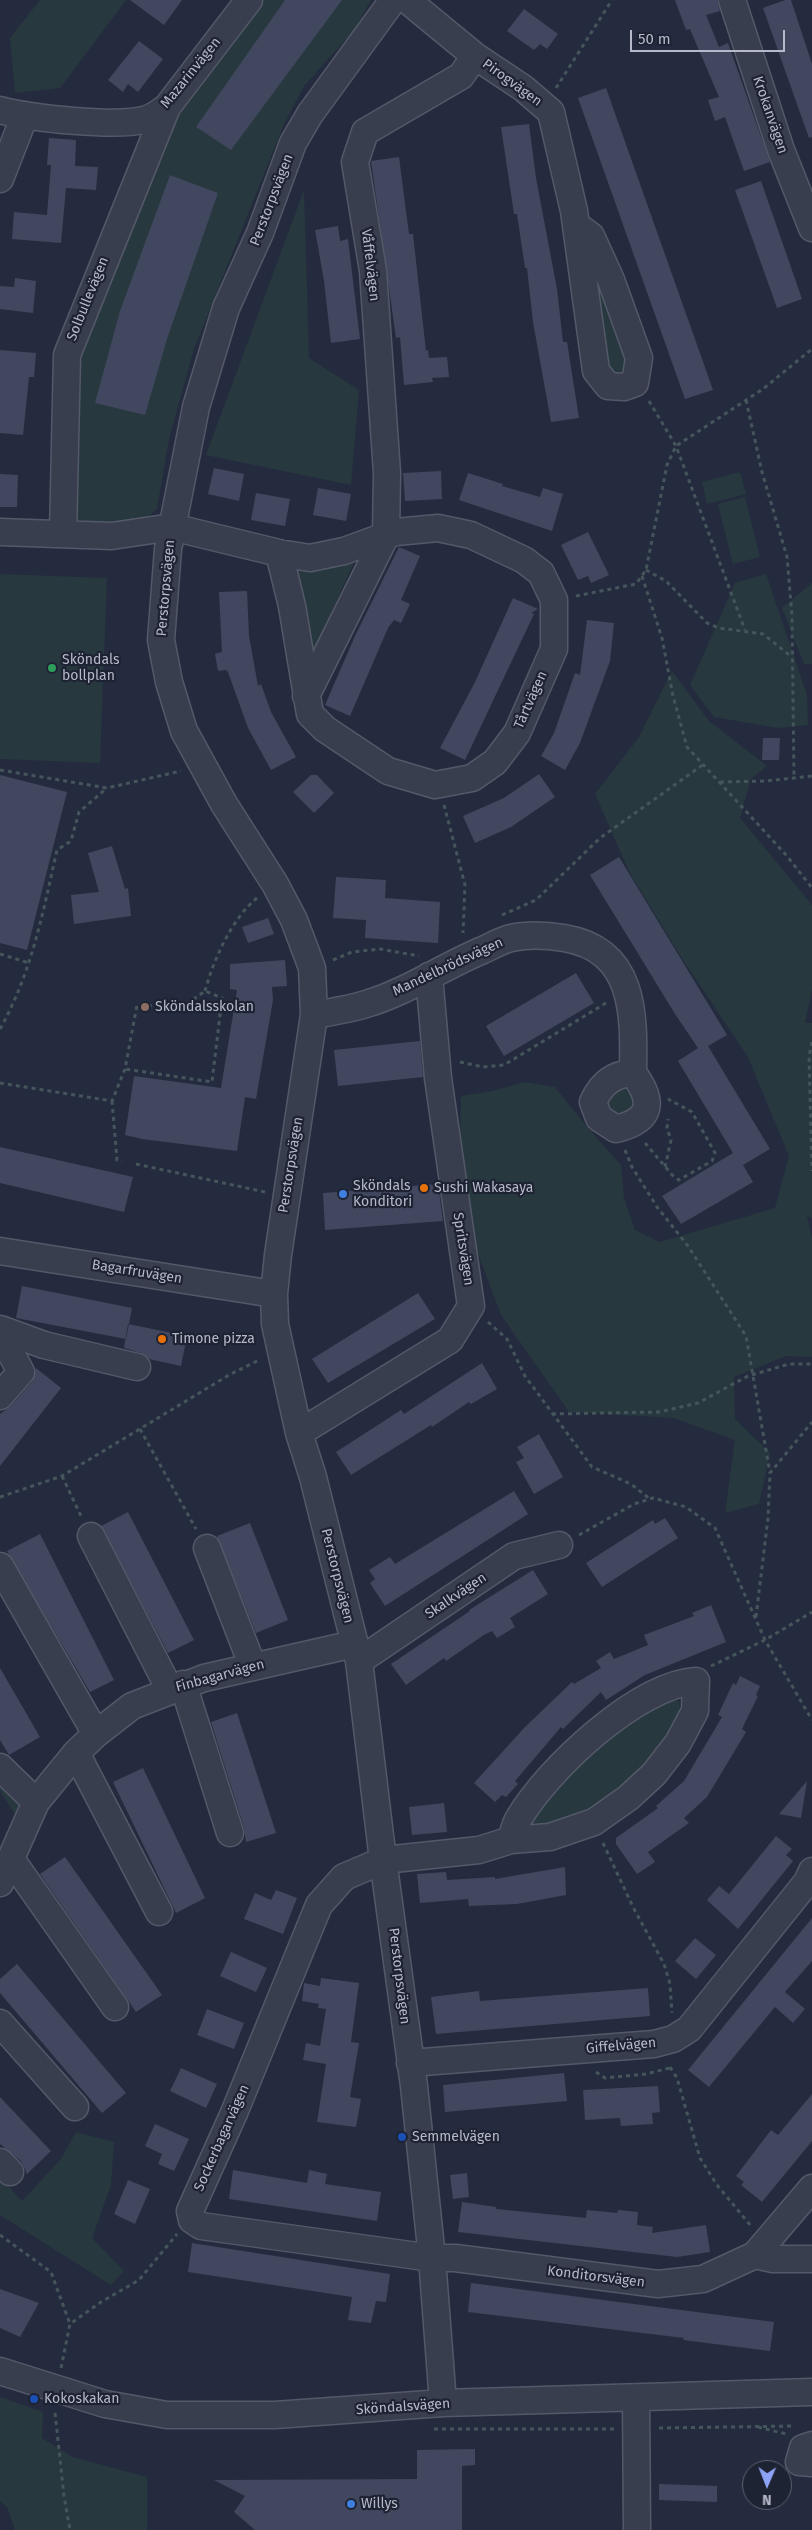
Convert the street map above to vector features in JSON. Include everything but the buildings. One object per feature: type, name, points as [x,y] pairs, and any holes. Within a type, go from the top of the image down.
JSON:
[{"type":"street","name":"Mazarinvägen","points":[[0,110],[25,115],[126,122],[148,119],[167,107],[249,0]]},
{"type":"street","name":"Perstorpsvägen","points":[[393,0],[310,114],[293,143],[260,233],[226,308],[196,407],[172,527],[168,549],[161,640],[169,682],[184,731],[224,804],[275,884],[294,920],[312,968],[314,1015],[278,1255],[274,1294],[275,1324],[271,1357],[313,1477],[357,1653],[410,2063],[432,2258],[443,2403]]},
{"type":"street","name":"Pirogvägen","points":[[407,0],[475,56],[523,88],[551,112],[576,225],[596,371],[608,386],[624,388],[635,383]]},
{"type":"street","name":"Krokanvägen","points":[[732,0],[805,188],[812,228]]},
{"type":"street","name":"Våffelvägen","points":[[386,536],[388,473],[373,271],[354,162],[365,132],[461,76],[475,56]]},
{"type":"street","name":"Solbullevägen","points":[[63,534],[67,355],[167,107]]},
{"type":"street","points":[[0,180],[25,115]]},
{"type":"street","points":[[576,225],[591,236],[611,280],[639,358],[635,383]]},
{"type":"street","points":[[0,532],[112,536],[172,527]]},
{"type":"street","name":"Tårtvägen","points":[[172,527],[279,553],[310,558],[344,551],[396,532],[438,528],[471,535],[524,560],[541,573],[554,600],[554,649],[517,733],[495,762],[472,778],[444,784],[434,784],[388,771],[325,730],[310,714],[292,606],[279,553]]},
{"type":"street","points":[[306,696],[386,536]]},
{"type":"street","name":"Mandelbrödsvägen","points":[[314,1015],[366,1004],[426,967],[461,959],[510,938],[539,934],[575,940],[592,945],[604,953],[614,965],[626,988],[634,1021],[633,1073]]},
{"type":"street","name":"Spritsvägen","points":[[426,967],[436,1056],[471,1306]]},
{"type":"street","points":[[633,1073],[648,1098],[646,1113],[637,1123],[616,1129],[599,1118],[593,1102],[598,1090],[604,1083],[619,1074],[633,1073]]},
{"type":"street","name":"Bagarfruvägen","points":[[0,1251],[274,1294]]},
{"type":"street","points":[[299,1433],[450,1340],[471,1306]]},
{"type":"street","points":[[0,1329],[44,1346],[137,1367]]},
{"type":"street","points":[[0,1333],[21,1372],[0,1396]]},
{"type":"street","points":[[91,1536],[176,1687],[230,1833]]},
{"type":"street","name":"Skalkvägen","points":[[357,1653],[514,1556],[559,1545]]},
{"type":"street","points":[[207,1548],[253,1667]]},
{"type":"street","points":[[0,1566],[96,1734]]},
{"type":"street","name":"Finbagarvägen","points":[[0,1883],[36,1802],[76,1753],[96,1734],[132,1706],[176,1687],[253,1667],[357,1653]]},
{"type":"street","points":[[384,1860],[479,1850],[511,1840],[550,1837],[594,1822],[628,1798],[654,1774],[678,1743],[695,1711],[696,1681],[679,1682],[638,1703],[596,1732],[552,1774],[518,1819],[511,1840]]},
{"type":"street","points":[[76,1753],[159,1912]]},
{"type":"street","points":[[0,1768],[36,1802]]},
{"type":"street","points":[[11,1860],[115,2007]]},
{"type":"street","name":"Sockerbagarvägen","points":[[192,2220],[190,2210],[234,2113],[319,1904],[344,1877],[384,1860]]},
{"type":"street","name":"Giffelvägen","points":[[410,2063],[654,2044],[673,2040],[689,2029],[807,1882],[812,1871]]},
{"type":"street","points":[[0,2023],[76,2107]]},
{"type":"street","name":"Konditorsvägen","points":[[432,2258],[455,2258],[658,2284],[703,2279],[755,2255],[812,2188]]},
{"type":"street","points":[[192,2220],[201,2226],[432,2258]]},
{"type":"street","points":[[755,2255],[773,2259],[812,2259]]},
{"type":"street","name":"Sköndalsvägen","points":[[0,2371],[58,2391],[105,2404],[167,2415],[276,2415],[443,2403],[812,2392]]},
{"type":"street","points":[[636,2398],[638,2530]]},
{"type":"street","points":[[804,2440],[799,2462],[812,2462]]},
{"type":"path","points":[[546,108],[612,0]]},
{"type":"path","points":[[554,600],[636,584],[646,570],[667,465],[676,446],[746,400],[812,349]]},
{"type":"path","points":[[635,383],[676,446],[746,630]]},
{"type":"path","points":[[746,400],[762,472],[786,557],[792,616],[794,778]]},
{"type":"path","points":[[646,570],[666,581],[707,622],[719,628],[746,630],[763,634],[792,657]]},
{"type":"path","points":[[642,576],[662,638],[673,696],[686,747],[704,764],[788,856],[812,888]]},
{"type":"path","points":[[494,918],[536,900],[600,838],[704,764]]},
{"type":"path","points":[[0,770],[107,788],[203,766]]},
{"type":"path","points":[[719,782],[812,776]]},
{"type":"path","points":[[444,784],[445,812],[465,885],[461,959]]},
{"type":"path","points":[[0,1029],[11,1008],[35,948],[57,850],[71,841],[79,812],[107,788]]},
{"type":"path","points":[[122,1161],[117,1160],[112,1101],[125,1069],[137,1005],[183,1007],[205,991],[213,962],[248,905],[275,884]]},
{"type":"path","points":[[463,932],[471,928]]},
{"type":"path","points":[[312,968],[352,952],[380,949],[417,954],[426,967]]},
{"type":"path","points":[[0,954],[29,964]]},
{"type":"path","points":[[436,1056],[483,1067],[504,1065],[596,1011],[626,988]]},
{"type":"path","points":[[125,1069],[212,1082],[222,998],[205,991]]},
{"type":"path","points":[[812,1042],[809,1056],[812,1171]]},
{"type":"path","points":[[0,1083],[112,1101]]},
{"type":"path","points":[[665,1167],[671,1140],[667,1128],[671,1100]]},
{"type":"path","points":[[616,1129],[637,1175],[657,1207],[688,1246],[746,1336],[770,1473],[768,1518],[756,1617]]},
{"type":"path","points":[[136,1164],[265,1192],[267,1182]]},
{"type":"path","points":[[471,1306],[507,1339],[525,1376],[592,1467],[631,1484],[650,1499]]},
{"type":"path","points":[[262,1370],[271,1357]]},
{"type":"path","points":[[0,1497],[62,1476],[229,1375],[271,1357]]},
{"type":"path","points":[[552,1414],[659,1412],[698,1403],[754,1374],[789,1364],[812,1364]]},
{"type":"path","points":[[770,1473],[812,1422]]},
{"type":"path","points":[[140,1429],[207,1548]]},
{"type":"path","points":[[62,1476],[91,1536]]},
{"type":"path","points":[[559,1545],[634,1504],[652,1498],[686,1507],[716,1528],[765,1640],[812,1720]]},
{"type":"path","points":[[696,1681],[711,1666],[765,1640],[812,1612]]},
{"type":"path","points":[[592,2070],[605,2078],[646,2074],[670,2068]]},
{"type":"path","points":[[70,2324],[100,2302],[139,2280],[158,2259],[173,2237],[192,2220]]},
{"type":"path","points":[[0,2235],[51,2272],[70,2324],[54,2406],[70,2530]]},
{"type":"path","points":[[753,2426],[804,2440]]},
{"type":"shaded area","points":[[40,0],[126,0],[60,88],[15,93],[10,38]]},
{"type":"shaded area","points":[[262,0],[371,0],[355,29],[304,86],[284,124],[194,349],[169,439],[157,509],[138,525],[65,521],[69,383],[146,153],[218,53]]},
{"type":"shaded area","points":[[304,190],[309,358],[359,390],[351,485],[206,455]]},
{"type":"shaded area","points":[[589,253],[627,356],[628,375],[610,375]]},
{"type":"shaded area","points":[[740,472],[746,494],[707,504],[702,482]]},
{"type":"shaded area","points":[[745,497],[760,557],[733,564],[718,504]]},
{"type":"shaded area","points":[[355,560],[311,657],[295,574],[298,564]]},
{"type":"shaded area","name":"Sköndals bollplan","points":[[0,574],[107,578],[100,763],[0,759]]},
{"type":"shaded area","points":[[766,574],[807,695],[808,725],[778,728],[714,717],[690,685],[735,583]]},
{"type":"shaded area","points":[[812,583],[812,664],[804,664],[782,608]]},
{"type":"shaded area","points":[[672,671],[709,721],[767,766],[751,779],[740,818],[812,905],[812,989],[805,1023],[812,1023],[812,1218],[807,1216],[812,1238],[812,1357],[786,1356],[734,1377],[735,1419],[770,1453],[759,1504],[725,1513],[735,1440],[674,1418],[569,1412],[501,1315],[465,1219],[460,1146],[461,1096],[492,1091],[525,1082],[555,1087],[621,1165],[624,1198],[635,1230],[660,1242],[775,1208],[789,1156],[748,1057],[683,960],[630,873],[595,794],[639,737]]},
{"type":"shaded area","points":[[628,1086],[638,1105],[622,1118],[607,1111],[606,1095],[608,1091]]},
{"type":"shaded area","points":[[672,1700],[679,1701],[679,1716],[671,1733],[658,1751],[622,1788],[603,1804],[573,1823],[531,1832],[527,1822],[565,1771],[624,1725]]},
{"type":"shaded area","points":[[0,1779],[31,1801],[22,1825],[0,1791]]},
{"type":"shaded area","points":[[76,2132],[114,2142],[111,2185],[92,2238],[124,2271],[111,2285],[0,2215],[0,2177],[22,2201],[61,2159]]},
{"type":"shaded area","points":[[0,2397],[43,2412],[42,2438],[72,2457],[147,2477],[147,2530],[15,2530],[7,2507],[0,2501]]},
{"type":"place","name":"Sköndals bollplan","points":[[52,668]]},
{"type":"place","name":"Sköndalsskolan","points":[[145,1007]]},
{"type":"place","name":"Sushi Wakasaya","points":[[424,1188]]},
{"type":"place","name":"Sköndals Konditori","points":[[343,1194]]},
{"type":"place","name":"Timone pizza","points":[[162,1339]]},
{"type":"place","name":"Semmelvägen","points":[[402,2137]]},
{"type":"place","name":"Kokoskakan","points":[[34,2399]]},
{"type":"place","name":"Willys","points":[[351,2504]]}]
